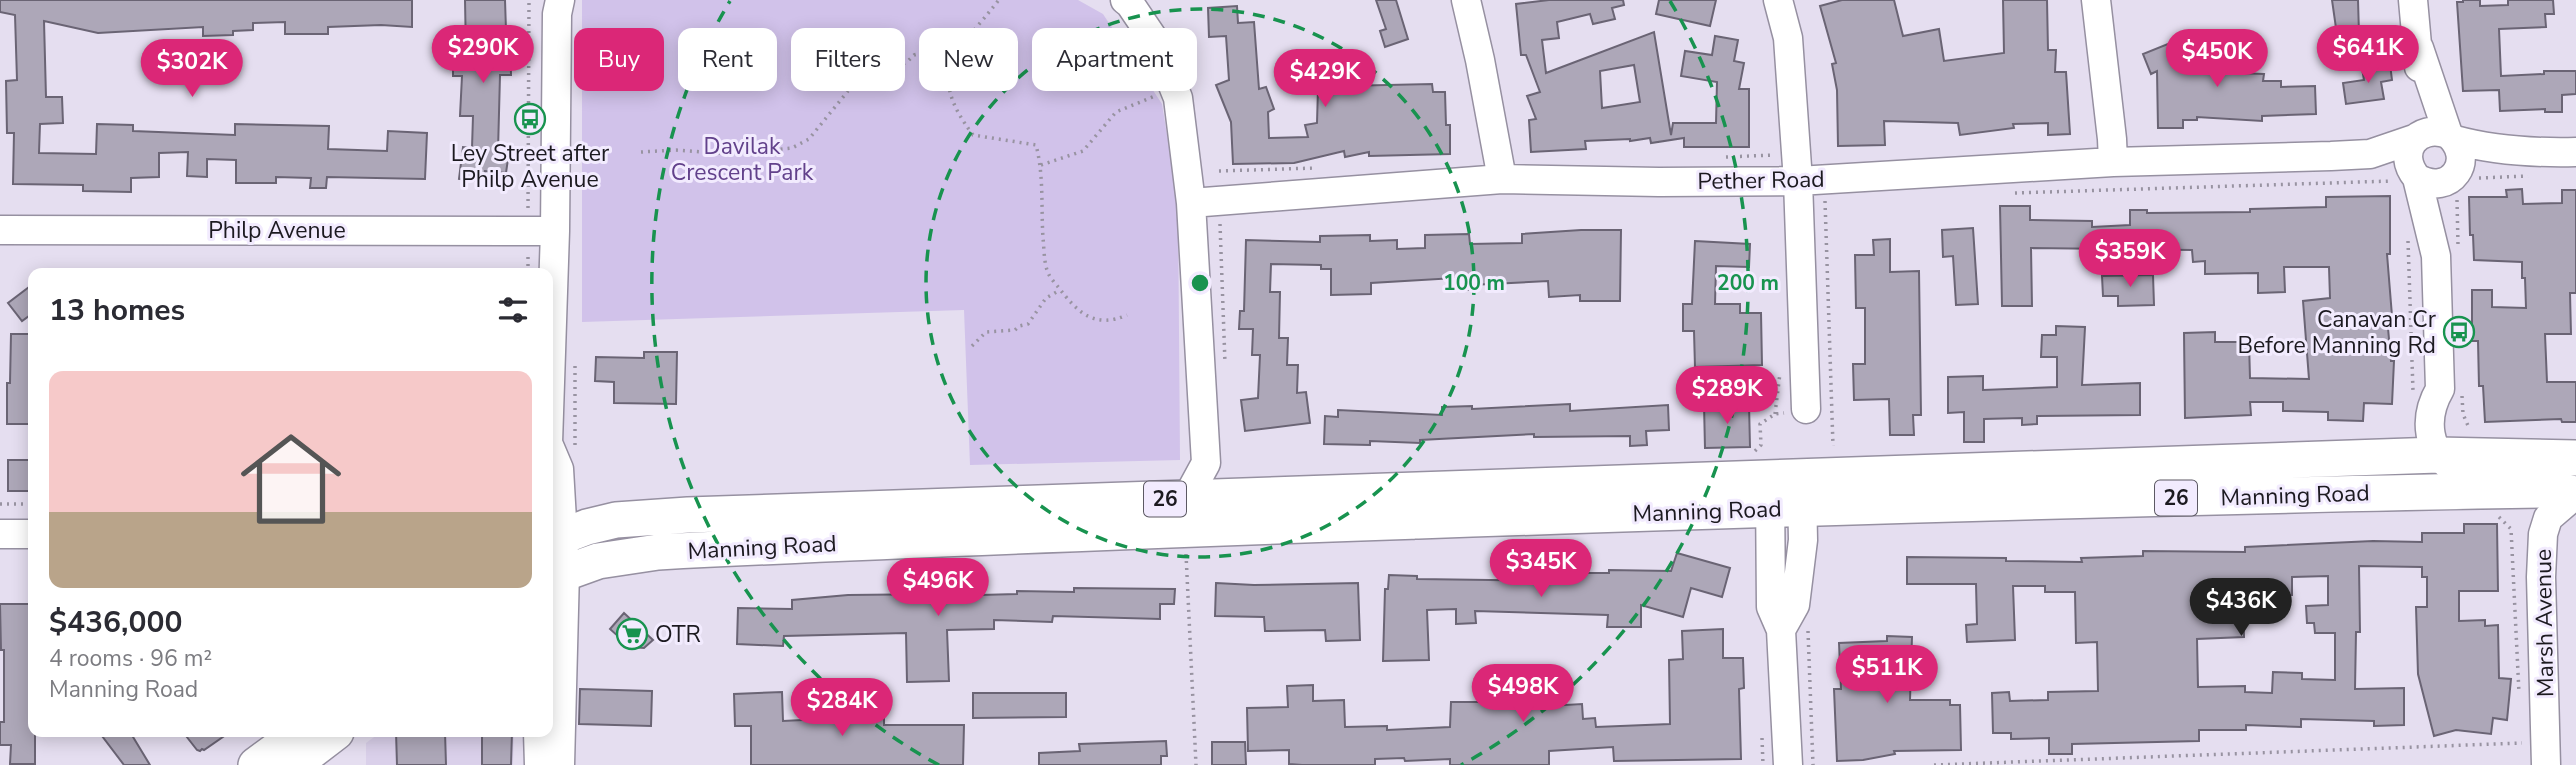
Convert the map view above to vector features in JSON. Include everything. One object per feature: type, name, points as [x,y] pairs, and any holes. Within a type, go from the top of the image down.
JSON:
[{"type":"main road","name":"Manning Road","points":[[556,557],[587,527],[638,518],[1234,496],[1781,483],[2438,455],[2576,458]]},
{"type":"main road","name":"Manning Road","points":[[556,557],[597,561],[685,550],[1147,531],[1781,483],[2386,493],[2567,492]]},
{"type":"main road","points":[[256,765],[294,737]]},
{"type":"main road","points":[[293,765],[329,737]]},
{"type":"street","points":[[1466,0],[1502,178]]},
{"type":"street","points":[[1778,0],[1788,38],[1798,190],[1806,409]]},
{"type":"street","points":[[2096,0],[2113,162]]},
{"type":"street","points":[[2413,0],[2418,48],[2435,136]]},
{"type":"street","points":[[1130,1],[1147,28]]},
{"type":"street","points":[[542,268],[541,231],[557,5]]},
{"type":"street","points":[[1175,91],[1191,203],[1206,463],[1187,498]]},
{"type":"street","points":[[2435,136],[2459,147],[2461,162],[2450,179],[2436,256],[2440,389],[2430,406],[2431,440],[2438,455],[2458,472],[2526,478],[2567,492]]},
{"type":"street","points":[[2436,256],[2407,177],[2408,151],[2435,136],[2496,149],[2538,153],[2576,152]]},
{"type":"street","name":"Pether Road","points":[[1191,203],[1502,178],[1659,182],[1798,190],[2113,162],[2370,154],[2435,136]]},
{"type":"street","points":[[2407,177],[2432,184],[2450,179],[2473,163],[2538,153]]},
{"type":"street","name":"Pether Road","points":[[2331,156],[2407,177]]},
{"type":"street","name":"Philp Avenue","points":[[0,230],[541,231]]},
{"type":"street","points":[[553,455],[559,469],[556,557],[560,765]]},
{"type":"street","points":[[2386,493],[2420,474],[2438,455]]},
{"type":"street","points":[[1206,463],[1234,496]]},
{"type":"street","points":[[1781,483],[1771,607],[1781,630],[1788,765]]},
{"type":"street","name":"Marsh Avenue","points":[[2546,765],[2541,577],[2543,534],[2548,519],[2567,492]]},
{"type":"street","points":[[0,534],[28,534]]},
{"type":"street","points":[[538,737],[539,765]]},
{"type":"path","points":[[529,0],[541,231],[530,268]]},
{"type":"path","points":[[977,28],[998,1]]},
{"type":"path","points":[[641,152],[676,150],[731,154],[792,148],[809,139],[848,91],[907,62],[914,54],[919,53]]},
{"type":"path","points":[[949,91],[973,135],[1036,145],[1041,166],[1042,224],[1047,272],[1060,290],[1076,310],[1090,317],[1113,321],[1127,315]]},
{"type":"path","points":[[1041,166],[1083,151],[1116,112],[1169,91]]},
{"type":"path","points":[[2006,193],[2407,177]]},
{"type":"path","points":[[1798,190],[1825,199],[1833,446]]},
{"type":"path","points":[[1220,201],[1226,376]]},
{"type":"path","points":[[2408,238],[2413,402]]},
{"type":"path","points":[[972,346],[986,332],[1015,330],[1018,326],[1028,324],[1046,298],[1060,290]]},
{"type":"path","points":[[1775,414],[1780,360]]},
{"type":"path","points":[[1781,483],[1760,424],[1775,414],[1806,409]]},
{"type":"path","points":[[0,504],[28,504]]},
{"type":"path","points":[[2493,510],[2511,529],[2520,704]]},
{"type":"path","points":[[1186,549],[1196,765]]},
{"type":"path","points":[[1808,619],[1813,765]]},
{"type":"path","points":[[1934,765],[2522,744],[2521,730]]},
{"type":"shaded area","points":[[374,737],[514,737],[513,765],[366,765],[366,743]]},
{"type":"green space","name":"Davilak Crescent Park","points":[[582,0],[1078,0],[1103,14],[1112,28],[1032,28],[1032,91],[1153,91],[1162,104],[1178,202],[1180,460],[970,465],[964,310],[582,322],[582,91],[664,91],[664,28],[582,28]]},
{"type":"building","points":[[0,0],[412,0],[412,27],[328,27],[328,34],[285,34],[285,22],[253,23],[253,30],[233,31],[233,35],[203,36],[203,27],[98,33],[44,21],[46,97],[62,97],[63,123],[40,124],[39,153],[96,154],[97,124],[133,125],[133,131],[235,135],[235,124],[329,126],[328,149],[387,151],[388,131],[427,133],[425,179],[327,177],[326,188],[310,188],[311,178],[276,177],[276,183],[236,183],[236,160],[207,159],[207,177],[187,176],[188,152],[159,153],[159,177],[131,178],[131,192],[83,191],[83,185],[13,184],[14,133],[7,133],[6,81],[17,80],[15,15],[0,12]]},
{"type":"building","points":[[465,0],[505,0],[506,30],[510,30],[511,75],[500,75],[498,151],[509,152],[506,173],[485,171],[484,182],[459,179],[463,147],[472,148],[473,116],[460,116],[462,76],[453,76],[453,54],[466,54]]},
{"type":"building","points":[[1376,0],[1396,0],[1408,39],[1385,47],[1380,31],[1386,29]]},
{"type":"building","points":[[1549,0],[1623,0],[1624,5],[1612,8],[1615,19],[1593,24],[1590,14],[1557,22],[1559,38],[1542,40],[1546,73],[1654,32],[1671,135],[1673,123],[1716,123],[1717,82],[1681,76],[1685,51],[1712,55],[1715,36],[1738,40],[1734,61],[1744,63],[1739,89],[1749,89],[1749,147],[1684,147],[1684,138],[1651,143],[1650,138],[1585,141],[1586,149],[1531,152],[1529,120],[1536,119],[1527,96],[1540,92],[1526,55],[1521,55],[1516,4]],"holes":[[[1634,65],[1640,102],[1602,108],[1600,71]]]},
{"type":"building","points":[[1659,0],[1716,0],[1710,26],[1656,14]]},
{"type":"building","points":[[1842,0],[1894,0],[1903,36],[1939,29],[1944,61],[2004,53],[2003,0],[2047,0],[2048,50],[2056,50],[2055,72],[2066,72],[2070,134],[2048,135],[2048,123],[2013,124],[2014,128],[1960,135],[1958,123],[1884,121],[1885,145],[1838,146],[1837,90],[1832,64],[1836,63],[1820,6]]},
{"type":"building","points":[[2332,0],[2358,0],[2359,34],[2337,35]]},
{"type":"building","points":[[2480,0],[2480,6],[2508,5],[2508,0],[2553,0],[2554,14],[2545,14],[2546,27],[2499,29],[2501,76],[2544,74],[2544,71],[2576,71],[2576,94],[2562,95],[2562,112],[2545,112],[2545,109],[2500,111],[2499,90],[2463,91],[2457,2]]},
{"type":"building","points":[[1237,6],[1238,23],[1254,22],[1259,89],[1266,87],[1274,109],[1268,112],[1269,138],[1308,137],[1305,125],[1317,123],[1318,88],[1302,88],[1303,59],[1342,61],[1342,86],[1432,84],[1433,92],[1445,92],[1446,125],[1450,125],[1450,154],[1369,156],[1369,152],[1345,157],[1344,151],[1294,163],[1233,164],[1231,122],[1216,85],[1229,80],[1226,36],[1209,37],[1208,8]]},
{"type":"building","points":[[2195,33],[2209,69],[2264,74],[2263,81],[2281,81],[2281,87],[2315,86],[2316,114],[2262,116],[2262,121],[2197,117],[2197,120],[2183,120],[2183,128],[2158,128],[2157,71],[2151,74],[2143,54]]},
{"type":"building","points":[[2390,64],[2392,80],[2381,82],[2384,99],[2346,104],[2343,83],[2364,80],[2362,68]]},
{"type":"building","points":[[2522,189],[2523,204],[2562,203],[2562,190],[2576,190],[2576,293],[2570,293],[2571,334],[2545,334],[2547,382],[2576,382],[2576,422],[2562,422],[2561,419],[2485,422],[2483,386],[2479,386],[2478,341],[2472,341],[2472,290],[2492,290],[2492,307],[2526,308],[2525,278],[2522,278],[2522,262],[2474,260],[2469,197],[2507,197],[2506,190]]},
{"type":"building","points":[[2390,196],[2390,254],[2387,254],[2392,316],[2387,317],[2391,361],[2394,361],[2392,404],[2364,403],[2363,421],[2328,420],[2328,412],[2283,411],[2283,402],[2250,402],[2251,415],[2185,418],[2184,333],[2215,332],[2215,342],[2249,342],[2250,378],[2309,379],[2303,301],[2330,298],[2329,267],[2284,267],[2285,292],[2258,293],[2258,273],[2205,274],[2205,261],[2193,262],[2192,250],[2031,248],[2032,306],[2002,306],[2000,206],[2030,206],[2030,220],[2092,221],[2092,227],[2130,225],[2130,210],[2147,210],[2147,213],[2250,212],[2250,209],[2326,207],[2326,197]]},
{"type":"building","points":[[1973,228],[1978,304],[1956,305],[1953,256],[1943,257],[1942,230]]},
{"type":"building","points":[[1621,230],[1620,301],[1580,301],[1580,295],[1549,297],[1548,281],[1471,285],[1471,290],[1456,290],[1455,278],[1371,283],[1371,294],[1331,295],[1331,269],[1321,269],[1321,265],[1271,264],[1270,292],[1280,292],[1279,338],[1288,338],[1287,365],[1298,365],[1297,393],[1306,392],[1310,423],[1245,431],[1241,400],[1258,398],[1260,355],[1252,355],[1253,329],[1239,329],[1240,311],[1244,311],[1246,240],[1320,242],[1320,236],[1370,235],[1370,241],[1397,240],[1397,249],[1425,248],[1425,235],[1469,234],[1470,244],[1522,243],[1522,234]]},
{"type":"building","points":[[1890,239],[1890,272],[1919,271],[1921,415],[1913,415],[1914,435],[1890,435],[1889,399],[1854,400],[1853,364],[1865,364],[1865,308],[1856,308],[1855,255],[1874,255],[1873,240]]},
{"type":"building","points":[[1695,241],[1750,244],[1749,267],[1716,266],[1715,304],[1740,304],[1740,313],[1761,313],[1762,365],[1695,367],[1694,331],[1683,331],[1683,304],[1692,304]]},
{"type":"building","points":[[2153,275],[2154,305],[2118,306],[2118,296],[2103,296],[2102,276]]},
{"type":"building","points":[[28,288],[28,317],[22,321],[8,303]]},
{"type":"building","points":[[2056,326],[2085,327],[2082,385],[2140,383],[2140,415],[2037,416],[2037,424],[2022,425],[2022,418],[1984,419],[1984,442],[1964,442],[1964,412],[1948,413],[1948,377],[1983,376],[1983,390],[2057,387],[2057,357],[2041,357],[2042,335],[2056,335]]},
{"type":"building","points":[[11,334],[28,334],[28,424],[7,424],[7,383],[10,383]]},
{"type":"building","points":[[644,352],[677,352],[676,404],[614,403],[614,382],[595,381],[596,357],[644,358]]},
{"type":"building","points":[[1570,404],[1570,411],[1668,405],[1669,430],[1646,431],[1647,445],[1630,446],[1630,436],[1534,437],[1534,434],[1420,440],[1420,443],[1370,441],[1370,445],[1324,444],[1325,416],[1338,417],[1338,410],[1442,415],[1442,407],[1472,406],[1472,409]]},
{"type":"building","points":[[1704,404],[1749,404],[1750,447],[1705,448]]},
{"type":"building","points":[[8,460],[28,460],[28,491],[8,491]]},
{"type":"building","points":[[2464,524],[2497,524],[2498,591],[2459,591],[2459,621],[2485,620],[2485,626],[2498,625],[2499,678],[2511,679],[2507,720],[2493,718],[2491,734],[2456,730],[2434,736],[2418,674],[2416,607],[2427,607],[2427,577],[2422,577],[2422,567],[2359,566],[2360,632],[2356,632],[2355,689],[2404,688],[2404,725],[2374,726],[2374,721],[2301,719],[2301,727],[2246,725],[2246,730],[2199,730],[2199,741],[2072,744],[2072,754],[2049,754],[2049,738],[2011,739],[2011,733],[1993,733],[1992,693],[2009,692],[2010,701],[2048,700],[2048,692],[2098,691],[2097,642],[2076,643],[2075,592],[2045,592],[2045,586],[2013,586],[2015,640],[1967,642],[1966,625],[1977,624],[1976,584],[1907,584],[1907,557],[2082,562],[2081,558],[2143,556],[2143,551],[2245,552],[2245,547],[2373,541],[2422,542],[2422,533],[2464,533]],"holes":[[[2328,576],[2328,605],[2306,606],[2307,623],[2314,623],[2315,633],[2335,633],[2335,680],[2302,679],[2302,673],[2273,672],[2272,693],[2245,692],[2245,686],[2198,687],[2197,639],[2244,637],[2243,596],[2292,595],[2292,577]]]},
{"type":"building","points":[[1677,553],[1730,568],[1722,597],[1691,588],[1683,617],[1641,605],[1641,627],[1607,627],[1608,615],[1475,611],[1476,623],[1456,624],[1456,609],[1427,610],[1429,660],[1383,661],[1385,589],[1388,589],[1389,575],[1417,576],[1417,579],[1553,581],[1553,573],[1671,571]]},
{"type":"building","points":[[1216,583],[1358,583],[1360,640],[1326,641],[1325,630],[1265,631],[1264,617],[1215,616]]},
{"type":"building","points":[[1074,588],[1175,589],[1174,604],[1160,604],[1160,619],[1053,616],[1052,622],[994,620],[994,629],[947,630],[949,681],[907,682],[906,633],[784,636],[783,646],[737,644],[738,608],[792,609],[792,600],[848,595],[1017,594],[1017,591],[1074,592]]},
{"type":"building","points":[[0,604],[28,604],[28,737],[35,737],[35,764],[10,764],[11,745],[0,745],[0,722],[4,722],[4,650],[1,650]]},
{"type":"building","name":"OTR","points":[[624,613],[653,640],[644,648],[630,647],[610,629]]},
{"type":"building","points":[[1723,629],[1723,658],[1743,658],[1744,688],[1739,689],[1741,759],[1614,761],[1613,747],[1549,751],[1549,765],[1450,765],[1450,759],[1405,761],[1404,758],[1375,759],[1375,765],[1302,765],[1289,764],[1289,750],[1248,751],[1247,708],[1288,707],[1287,686],[1313,685],[1313,701],[1344,700],[1345,727],[1387,726],[1387,730],[1450,727],[1451,702],[1484,702],[1483,693],[1514,691],[1514,695],[1548,695],[1548,706],[1582,704],[1583,719],[1595,718],[1596,727],[1670,724],[1669,660],[1683,659],[1682,631]]},
{"type":"building","points":[[1887,636],[1912,637],[1910,700],[1950,700],[1950,705],[1960,705],[1961,750],[1894,751],[1895,754],[1863,760],[1837,761],[1834,689],[1841,689],[1839,643],[1887,641]]},
{"type":"building","points":[[580,689],[652,691],[651,726],[579,724]]},
{"type":"building","points":[[782,692],[783,721],[823,719],[823,705],[849,704],[850,718],[884,719],[884,725],[964,725],[963,765],[751,765],[751,726],[735,726],[734,694]]},
{"type":"building","points":[[973,693],[1066,693],[1066,717],[973,718]]},
{"type":"building","points":[[103,737],[133,737],[150,765],[124,765]]},
{"type":"building","points":[[187,737],[223,737],[204,750],[197,750]]},
{"type":"building","points":[[396,737],[445,737],[446,765],[397,765]]},
{"type":"building","points":[[482,737],[512,737],[511,765],[482,765]]},
{"type":"building","points":[[1166,741],[1167,756],[1161,756],[1161,765],[1039,765],[1039,753],[1080,751],[1079,744]]},
{"type":"building","points":[[1212,742],[1245,742],[1246,765],[1212,765]]},
{"type":"place","name":"Ley Street after Philp Avenue","points":[[530,119]]},
{"type":"place","name":"Canavan Cr Before Manning Rd","points":[[2459,332]]},
{"type":"place","name":"OTR","points":[[632,634]]}]
